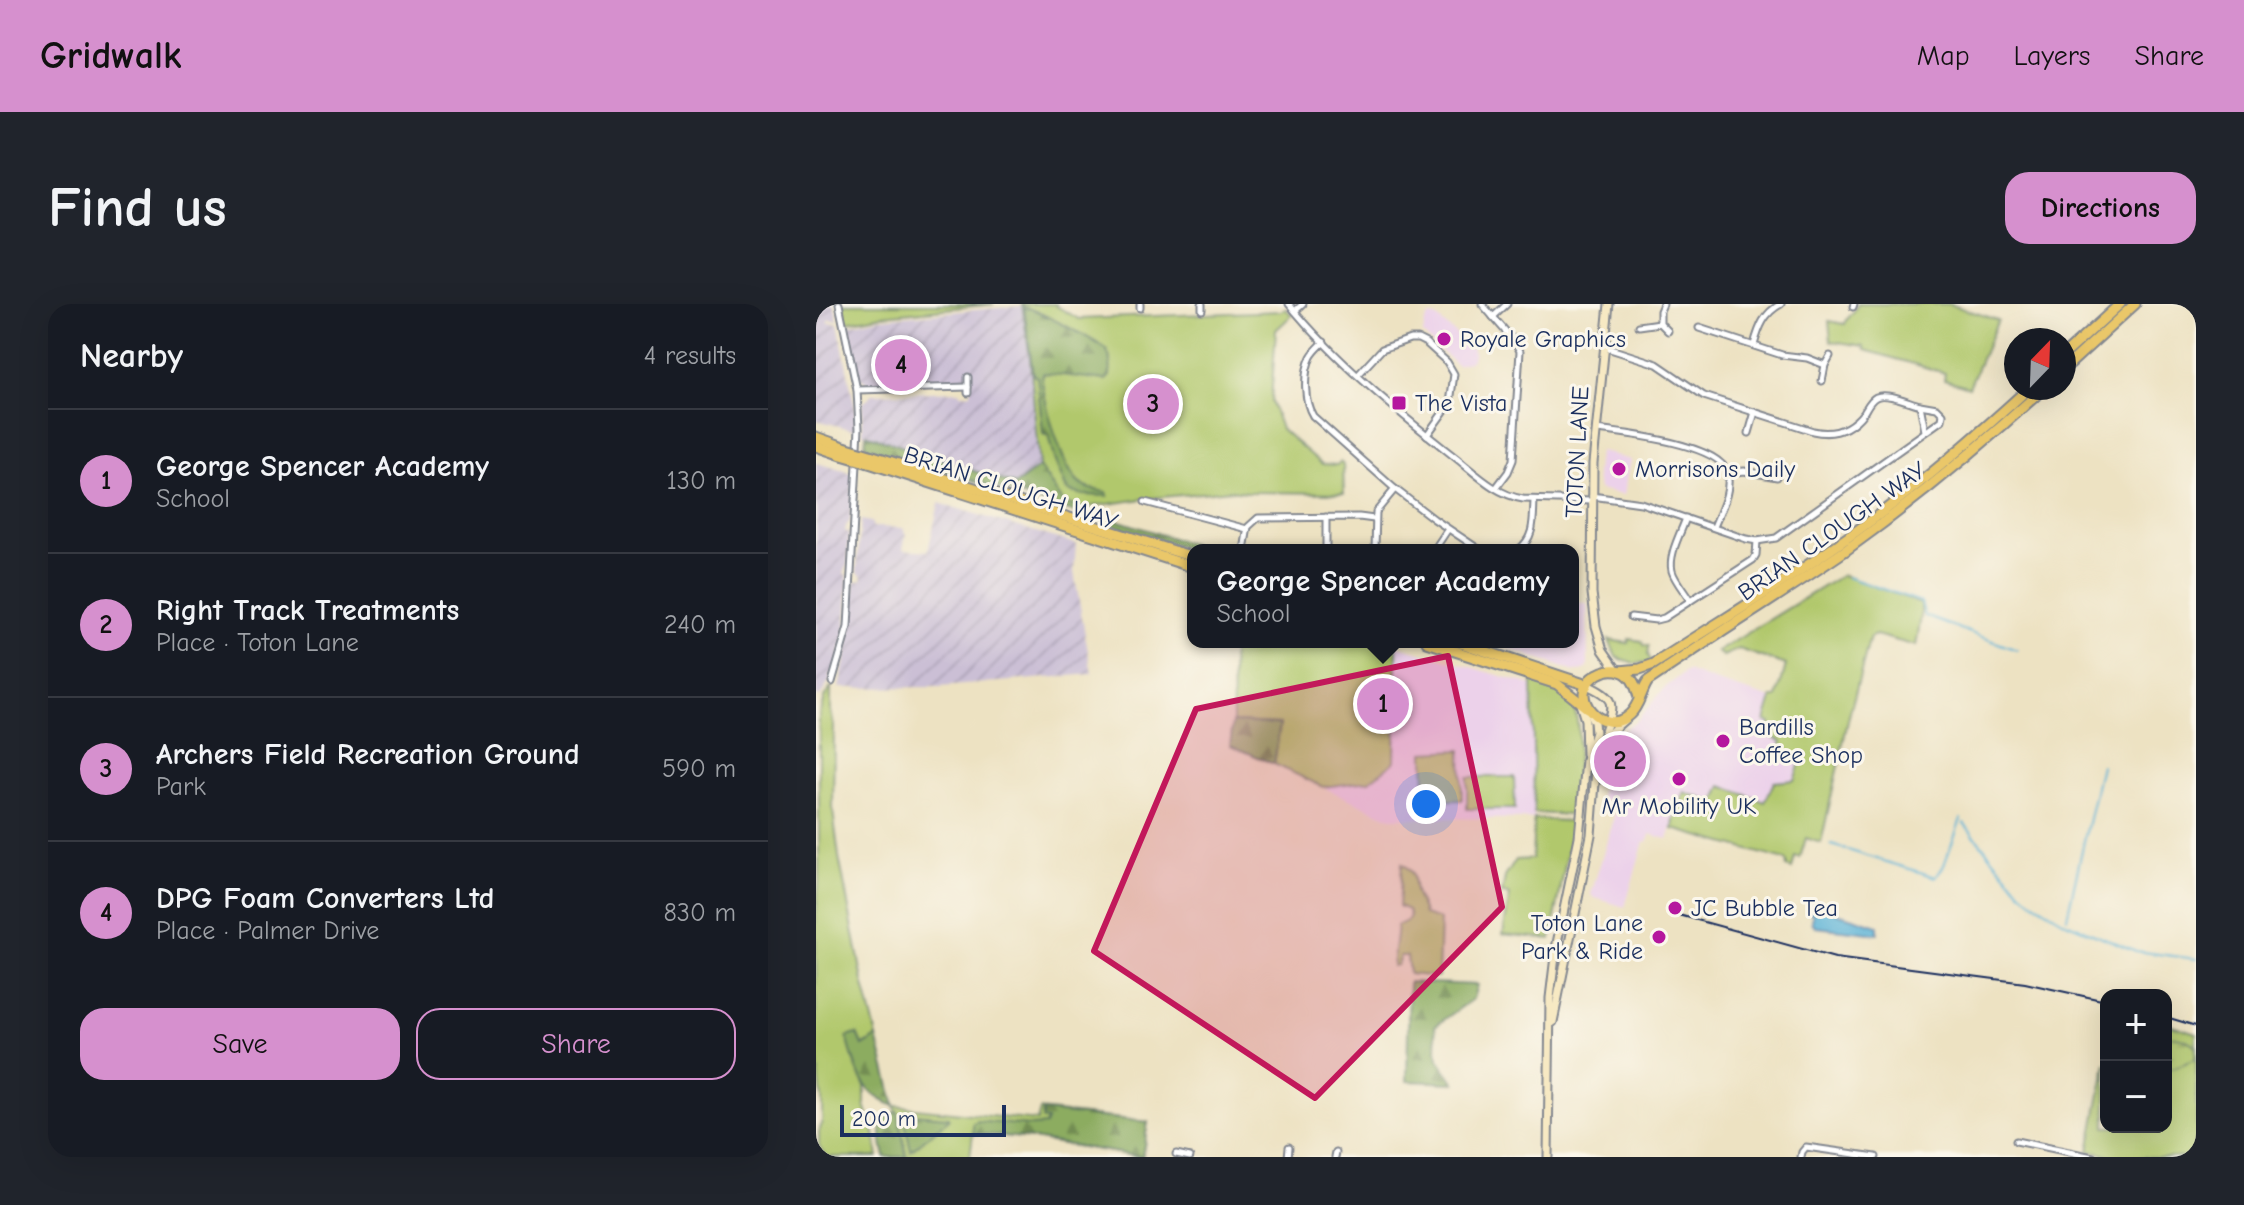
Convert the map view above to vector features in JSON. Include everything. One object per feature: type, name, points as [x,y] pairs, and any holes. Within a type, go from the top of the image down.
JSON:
[{"type":"highway","points":[[2076,344],[2120,304]]},
{"type":"highway","points":[[2076,358],[2135,304]]},
{"type":"highway","name":"BRIAN CLOUGH WAY","points":[[1594,676],[1654,664],[1844,540],[1917,485],[2016,400]]},
{"type":"highway","name":"BRIAN CLOUGH WAY","points":[[1624,719],[1636,708],[1648,681],[1846,550],[1916,498],[2031,400]]},
{"type":"highway","name":"BRIAN CLOUGH WAY","points":[[820,443],[1187,555]]},
{"type":"highway","name":"BRIAN CLOUGH WAY","points":[[870,459],[1187,565]]},
{"type":"highway","points":[[1446,648],[1548,680],[1607,721],[1624,719]]},
{"type":"highway","points":[[1476,648],[1587,685]]},
{"type":"highway","points":[[1619,670],[1632,679],[1639,698]]},
{"type":"highway","points":[[1588,710],[1585,696],[1587,685],[1594,676]]},
{"type":"main road","name":"TOTON LANE","points":[[1609,304],[1596,430],[1592,593],[1603,650],[1619,670]]},
{"type":"main road","points":[[1594,676],[1603,650]]},
{"type":"main road","points":[[1550,1040],[1591,835],[1597,757],[1611,707],[1603,692],[1587,685]]},
{"type":"main road","points":[[1548,1157],[1552,982],[1557,942],[1579,837],[1586,760],[1585,720],[1577,699]]},
{"type":"main road","points":[[1586,760],[1595,732],[1588,710]]},
{"type":"main road","points":[[1601,745],[1624,719]]},
{"type":"street","points":[[832,682],[848,627],[859,436],[857,390],[839,304]]},
{"type":"street","points":[[1289,304],[1358,375],[1427,435],[1512,497],[1534,500],[1592,498],[1641,503],[1757,541],[1776,538],[1787,531],[1939,423],[1943,417],[1937,408],[1878,396],[1850,426],[1826,434],[1704,396],[1667,369],[1604,347]]},
{"type":"street","points":[[1295,311],[1303,304]]},
{"type":"street","points":[[1482,304],[1514,341],[1521,357],[1513,460],[1496,488]]},
{"type":"street","points":[[1493,317],[1507,304]]},
{"type":"street","points":[[1663,304],[1660,323],[1668,331]]},
{"type":"street","points":[[1754,345],[1763,320],[1781,304]]},
{"type":"street","points":[[1639,326],[1660,323]]},
{"type":"street","points":[[1706,330],[1709,323]]},
{"type":"street","points":[[1699,328],[1782,355],[1807,358],[1825,365]]},
{"type":"street","points":[[1358,375],[1382,349],[1410,339],[1422,340],[1447,362],[1454,374],[1450,403],[1427,435]]},
{"type":"street","points":[[1324,342],[1309,364],[1307,406],[1317,421],[1395,489],[1471,544]]},
{"type":"street","points":[[1822,381],[1830,356]]},
{"type":"street","points":[[857,390],[968,390],[968,377]]},
{"type":"street","points":[[1920,405],[1925,431]]},
{"type":"street","points":[[1749,433],[1755,412]]},
{"type":"street","points":[[1596,430],[1642,435],[1711,455],[1723,464],[1727,473],[1727,491],[1714,527]]},
{"type":"street","points":[[1727,473],[1744,471],[1777,477]]},
{"type":"street","points":[[1375,544],[1376,510],[1395,489]]},
{"type":"street","points":[[1526,544],[1532,533],[1534,500]]},
{"type":"street","points":[[1145,502],[1164,503],[1247,529]]},
{"type":"street","points":[[1245,544],[1247,529],[1260,517],[1374,519]]},
{"type":"street","points":[[1326,517],[1326,544]]},
{"type":"street","points":[[1686,518],[1672,557],[1672,567],[1690,601]]},
{"type":"street","points":[[1438,544],[1448,529]]},
{"type":"street","points":[[1631,617],[1656,624],[1753,560],[1757,541]]},
{"type":"street","points":[[2016,1141],[2088,1156]]},
{"type":"street","points":[[1288,1157],[1289,1147]]},
{"type":"street","points":[[1801,1157],[1806,1147],[1876,1157]]},
{"type":"street","points":[[1176,1154],[1190,1157]]},
{"type":"highlighted area","points":[[1448,656],[1502,907],[1315,1098],[1094,951],[1196,709]]},
{"type":"shaded area","points":[[816,304],[834,304],[838,320],[829,320],[829,323],[838,323],[855,408],[855,430],[816,420]]},
{"type":"shaded area","points":[[1022,306],[1030,358],[1039,467],[1015,485],[863,433],[862,404],[872,394],[971,393],[971,378],[870,385],[860,378],[848,325],[880,318]]},
{"type":"shaded area","points":[[1430,316],[1436,317],[1472,348],[1471,361],[1457,365],[1423,335],[1425,321]]},
{"type":"shaded area","points":[[1598,451],[1630,460],[1623,495],[1598,490]]},
{"type":"shaded area","points":[[816,463],[853,473],[850,521],[845,531],[849,533],[848,562],[844,574],[848,575],[845,635],[834,674],[831,673],[831,679],[820,697],[816,696]]},
{"type":"shaded area","points":[[939,503],[1076,544],[1074,572],[1092,674],[940,687],[839,688],[849,640],[855,581],[863,577],[857,572],[861,520],[871,522],[873,527],[903,528],[906,535],[903,549],[928,551]]},
{"type":"shaded area","points":[[1579,603],[1587,604],[1588,668],[1575,672],[1507,648],[1579,648]]},
{"type":"shaded area","points":[[1232,648],[1406,648],[1532,685],[1534,819],[1391,818],[1230,745],[1233,722]]},
{"type":"shaded area","points":[[1687,671],[1772,699],[1765,721],[1770,723],[1782,741],[1780,750],[1802,757],[1794,781],[1766,803],[1723,787],[1715,803],[1684,793],[1668,839],[1650,834],[1648,842],[1644,841],[1625,907],[1595,898],[1591,895],[1617,806],[1600,799],[1605,749],[1615,735],[1636,721],[1666,687]]},
{"type":"green space","points":[[843,304],[994,304],[883,315],[847,322]]},
{"type":"green space","points":[[1022,304],[1056,304],[1079,319],[1281,311],[1285,308],[1292,315],[1276,330],[1271,401],[1281,429],[1322,464],[1337,465],[1340,462],[1343,465],[1344,493],[1230,490],[1081,508],[1063,503],[1039,467]]},
{"type":"green space","points":[[1858,304],[1949,304],[1998,320],[1969,387],[1944,379],[1945,373],[1865,350],[1864,346],[1831,341],[1829,321],[1845,324]]},
{"type":"green space","points":[[1024,307],[1081,334],[1107,351],[1110,376],[1106,380],[1043,373],[1042,381],[1055,433],[1071,472],[1083,486],[1106,492],[1108,496],[1067,491],[1048,436],[1043,434],[1037,377],[1033,375]]},
{"type":"green space","points":[[866,434],[1015,485],[1039,467],[1064,503],[1190,544],[1187,544],[1187,548],[865,446]]},
{"type":"green space","points":[[1842,575],[1921,603],[1921,617],[1916,646],[1876,635],[1870,637],[1821,843],[1806,838],[1800,858],[1795,857],[1792,869],[1786,867],[1785,860],[1673,829],[1684,792],[1715,803],[1722,786],[1765,802],[1774,782],[1794,780],[1802,757],[1779,750],[1782,741],[1767,735],[1770,723],[1765,721],[1772,698],[1777,698],[1786,665],[1739,649],[1723,656],[1717,652]]},
{"type":"green space","points":[[1629,639],[1642,641],[1649,646],[1651,661],[1634,664],[1616,657],[1609,640],[1628,643]]},
{"type":"green space","points":[[1232,648],[1397,648],[1395,761],[1369,781],[1323,787],[1274,764],[1280,724],[1233,722]]},
{"type":"green space","points":[[1532,679],[1560,691],[1575,712],[1578,746],[1572,815],[1534,813]]},
{"type":"green space","points":[[831,688],[833,811],[839,857],[877,1037],[862,1046],[853,1059],[865,1087],[865,1106],[878,1157],[827,1157],[819,1146],[822,1099],[816,1052],[816,914],[819,882],[819,714]]},
{"type":"green space","points":[[1233,722],[1280,724],[1274,764],[1230,745]]},
{"type":"green space","points":[[1461,750],[1462,800],[1425,801],[1424,752]]},
{"type":"green space","points":[[1467,777],[1514,777],[1515,809],[1467,809]]},
{"type":"green space","points":[[1534,819],[1573,824],[1551,939],[1503,934],[1510,895],[1502,894],[1505,877],[1516,860],[1532,859]]},
{"type":"green space","points":[[1402,863],[1412,875],[1424,915],[1440,920],[1438,977],[1409,974],[1407,956],[1400,956],[1397,965],[1392,966],[1397,926],[1410,916],[1408,910],[1399,906]]},
{"type":"green space","points":[[1409,982],[1477,985],[1473,999],[1435,1026],[1438,1059],[1455,1083],[1407,1081]]},
{"type":"green space","points":[[2172,1025],[2196,1033],[2193,1157],[2116,1157],[2089,1151],[2100,1094],[2100,1133],[2172,1133]]},
{"type":"green space","points":[[857,1034],[863,1046],[877,1037],[895,1106],[874,1095],[862,1079],[847,1037]]},
{"type":"green space","points":[[2172,1037],[2182,1038],[2196,1047],[2195,1059],[2173,1068]]},
{"type":"green space","points":[[895,1106],[1037,1121],[1040,1110],[1148,1122],[1142,1157],[1033,1139],[973,1133],[970,1157],[907,1157]]},
{"type":"green space","points":[[1043,1111],[1148,1122],[1142,1157],[1033,1139],[973,1133],[973,1123],[978,1121],[1045,1125],[1047,1120],[1042,1120]]},
{"type":"green space","points":[[898,1112],[907,1157],[885,1157],[882,1124]]},
{"type":"green space","points":[[903,1113],[948,1117],[949,1119],[911,1151]]},
{"type":"water","points":[[1812,905],[1878,926],[1878,934],[1816,927],[1810,913]]},
{"type":"waterway","points":[[1847,577],[1921,602],[1925,616],[2017,650]]},
{"type":"waterway","points":[[2067,917],[2101,765]]},
{"type":"waterway","points":[[1831,845],[1936,877],[1944,865],[1961,819]]},
{"type":"waterway","points":[[1964,823],[2021,892],[2066,922],[2136,951],[2196,959]]},
{"type":"tram line","points":[[1668,912],[1835,958],[2025,983],[2100,1000]]},
{"type":"tram line","points":[[2172,1019],[2196,1026]]},
{"type":"place","name":"Royale Graphics","points":[[1444,339]]},
{"type":"place","name":"DPG Foam Converters Ltd","points":[[901,365]]},
{"type":"place","name":"The Vista","points":[[1399,403]]},
{"type":"place","name":"Archers Field Recreation Ground","points":[[1153,404]]},
{"type":"place","name":"Morrisons Daily","points":[[1619,469]]},
{"type":"place","name":"George Spencer Academy","points":[[1383,704]]},
{"type":"place","name":"Bardills Coffee Shop","points":[[1723,741]]},
{"type":"place","name":"Right Track Treatments","points":[[1620,761]]},
{"type":"place","name":"Mr Mobility UK","points":[[1679,779]]},
{"type":"place","name":"JC Bubble Tea","points":[[1675,908]]},
{"type":"place","name":"Toton Lane Park & Ride","points":[[1659,937]]}]
